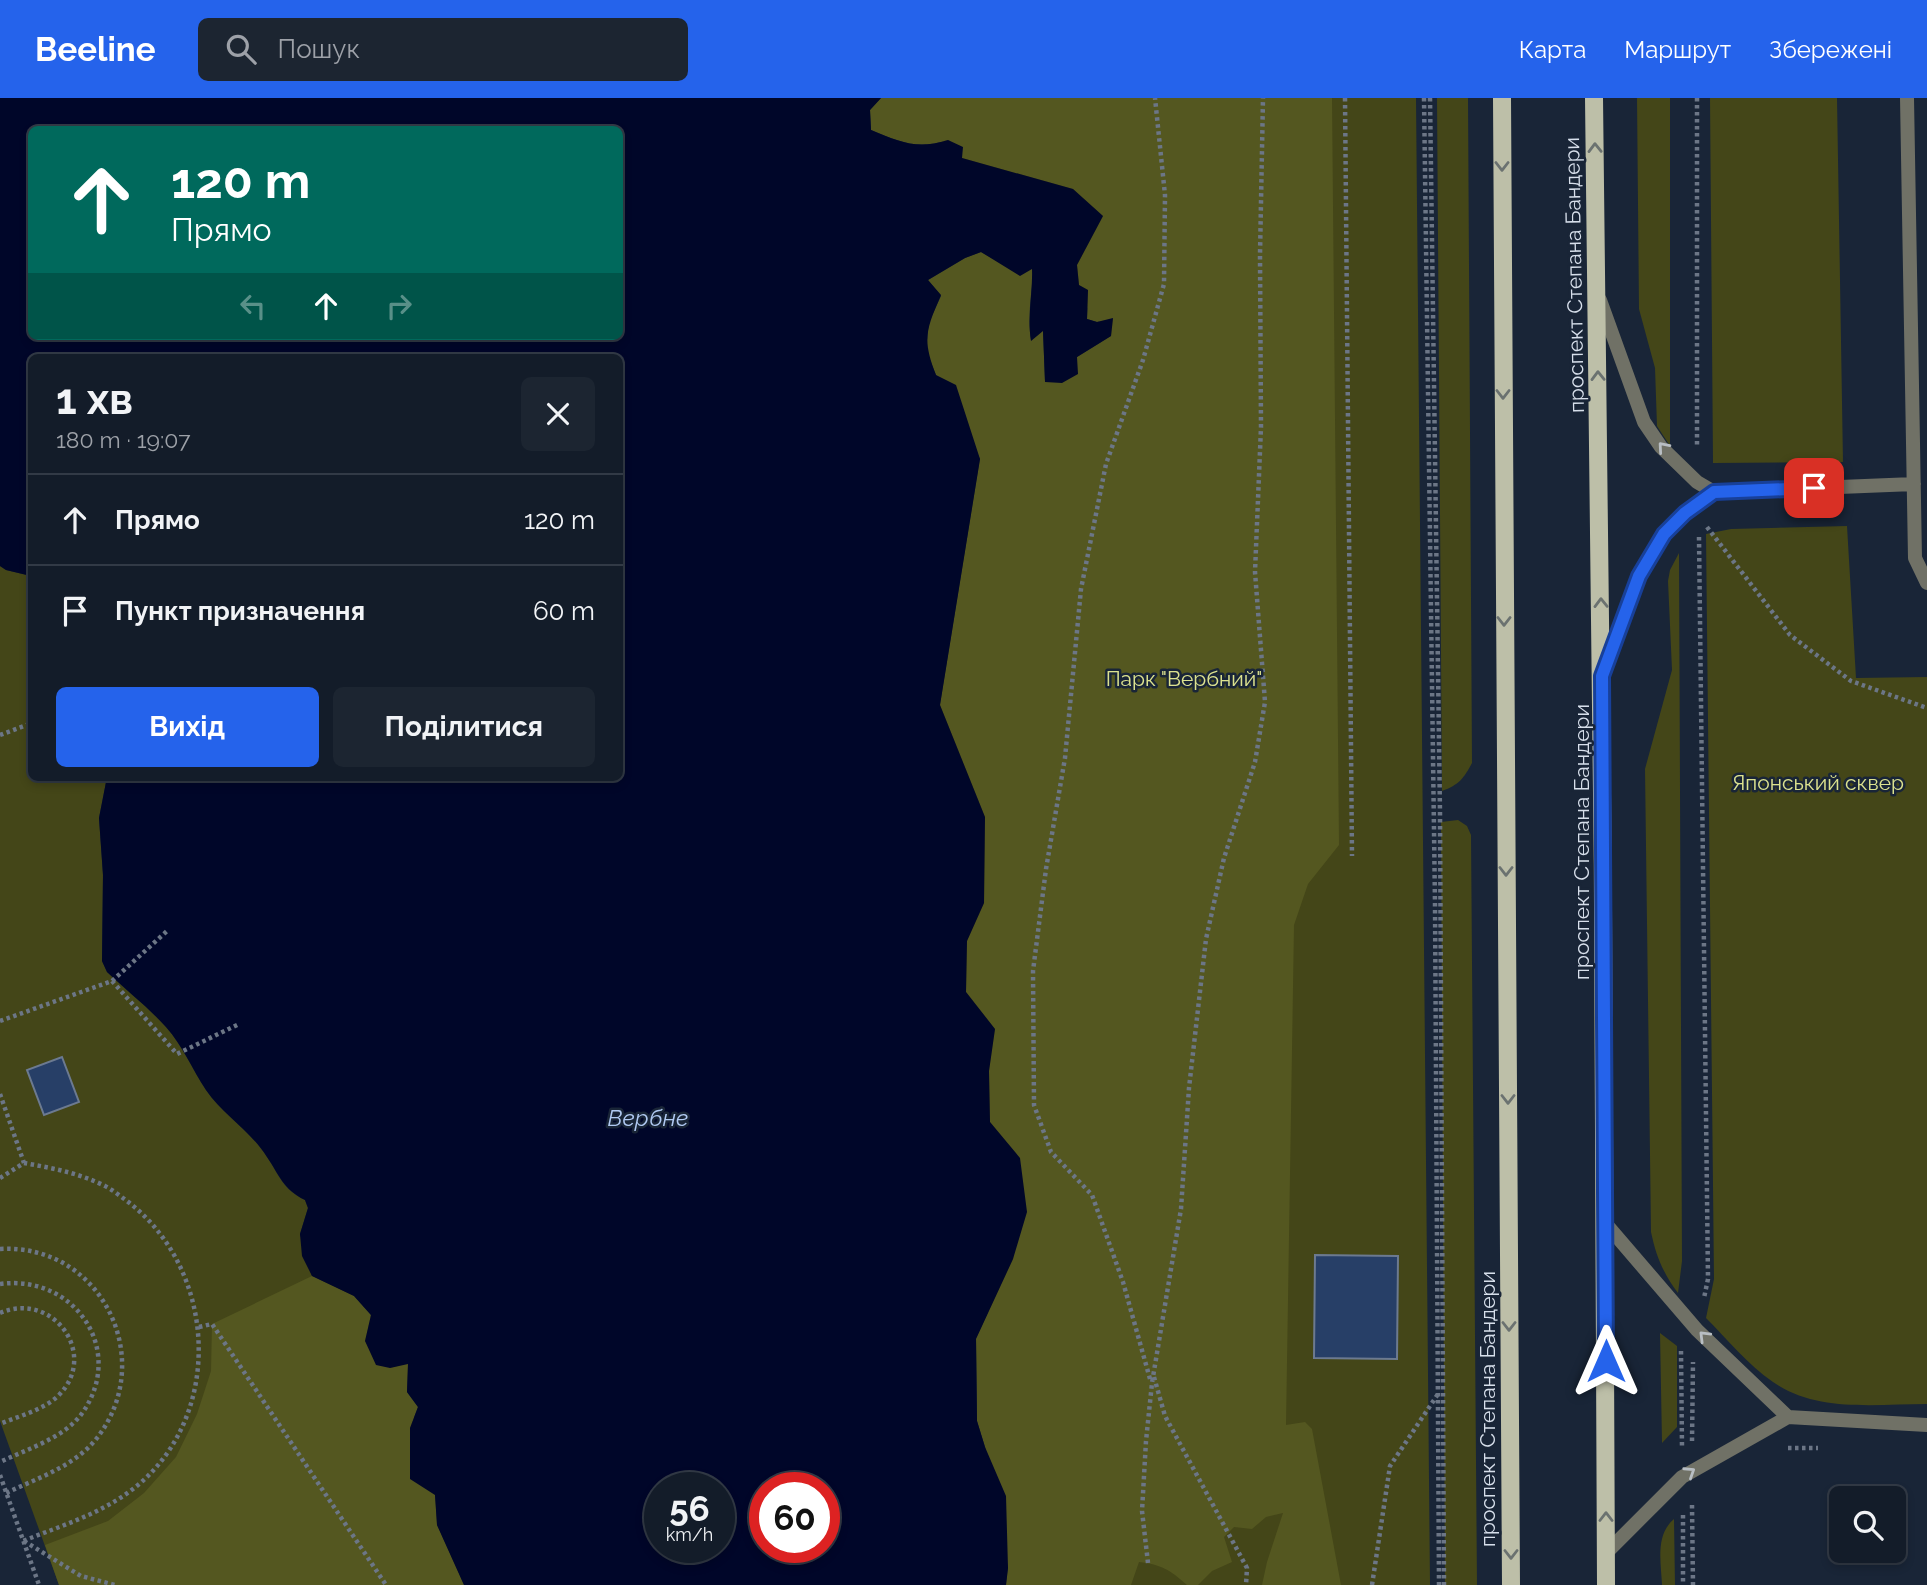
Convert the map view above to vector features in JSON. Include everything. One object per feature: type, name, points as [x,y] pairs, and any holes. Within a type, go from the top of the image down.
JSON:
[{"type":"main road","name":"проспект Степана Бандери","points":[[1502,98],[1511,1585]]},
{"type":"main road","name":"проспект Степана Бандери","points":[[1594,98],[1602,676],[1606,1585]]},
{"type":"street","points":[[1907,98],[1915,558],[1927,583]]},
{"type":"street","points":[[1597,291],[1644,422],[1661,447],[1698,482],[1714,492],[1914,484]]},
{"type":"street","points":[[1913,414],[1927,405]]},
{"type":"street","points":[[1602,676],[1639,576],[1664,534],[1698,510],[1714,492]]},
{"type":"street","points":[[1606,1224],[1697,1330],[1787,1417]]},
{"type":"street","points":[[1606,1553],[1687,1473],[1787,1417],[1927,1425]]},
{"type":"path","points":[[1152,1384],[1123,1282],[1092,1195],[1051,1152],[1034,1105],[1033,971],[1046,869],[1065,758],[1082,589],[1106,464],[1143,360],[1164,284],[1165,195],[1155,98]]},
{"type":"path","points":[[1148,1563],[1142,1511],[1152,1384],[1181,1209],[1189,1088],[1206,939],[1224,858],[1255,762],[1265,702],[1255,572],[1261,427],[1263,98]]},
{"type":"path","points":[[1345,98],[1352,856]]},
{"type":"path","points":[[1424,98],[1442,1585]]},
{"type":"path","points":[[1430,98],[1440,813],[1444,1384],[1442,1585]]},
{"type":"path","points":[[1697,98],[1698,482]]},
{"type":"path","points":[[1698,510],[1790,635],[1851,681],[1927,708]]},
{"type":"path","points":[[1687,1473],[1691,1373],[1708,1279],[1698,510]]},
{"type":"path","points":[[0,735],[28,724]]},
{"type":"path","points":[[0,1021],[112,981],[167,931]]},
{"type":"path","points":[[112,981],[177,1054],[239,1024]]},
{"type":"path","points":[[0,1094],[23,1163]]},
{"type":"path","points":[[0,1178],[23,1163],[66,1170],[107,1187],[142,1213],[170,1246],[189,1285],[199,1327],[198,1371],[188,1413],[168,1451],[139,1484],[103,1509],[23,1541]]},
{"type":"path","points":[[0,1249],[14,1248],[41,1253],[67,1265],[89,1283],[107,1305],[118,1331],[123,1359],[121,1388],[112,1415],[96,1439],[76,1459],[6,1493]]},
{"type":"path","points":[[0,1284],[17,1282],[42,1286],[65,1298],[83,1316],[94,1339],[98,1364],[94,1390],[83,1413],[64,1431],[0,1461]]},
{"type":"path","points":[[0,1313],[27,1307],[57,1320],[67,1333],[73,1349],[74,1366],[69,1382],[59,1395],[46,1405],[0,1423]]},
{"type":"path","points":[[1685,1314],[1681,1346],[1687,1473],[1692,1494],[1693,1585]]},
{"type":"path","points":[[199,1327],[212,1324],[386,1585]]},
{"type":"path","points":[[1153,1375],[1165,1416],[1247,1568],[1246,1585]]},
{"type":"path","points":[[1372,1585],[1390,1466],[1444,1384]]},
{"type":"path","points":[[1782,1448],[1822,1448]]},
{"type":"path","points":[[0,1475],[39,1585]]},
{"type":"path","points":[[1683,1585],[1683,1511],[1692,1494]]},
{"type":"path","points":[[23,1541],[81,1576],[115,1585]]},
{"type":"green space","name":"Парк \"Вербний\"","points":[[881,98],[1416,98],[1430,1585],[1006,1585],[1008,1568],[940,705],[980,459],[1045,381],[1111,336],[962,158]]},
{"type":"green space","name":"Парк \"Вербний\"","points":[[881,98],[1332,98],[1339,845],[1308,884],[1294,925],[1286,1425],[1305,1422],[1312,1429],[1341,1585],[1262,1585],[1283,1513],[1266,1517],[1252,1529],[1234,1527],[1224,1537],[1232,1562],[1212,1571],[1198,1585],[1187,1585],[1165,1569],[1139,1562],[1131,1585],[1006,1585],[1008,1568],[985,1447],[977,1421],[976,1338],[1013,1259],[1020,1159],[990,1122],[989,1071],[995,1029],[966,992],[967,941],[984,903],[985,817],[940,705],[980,459],[936,375],[926,350],[929,322],[941,296],[928,280],[965,258],[981,252],[999,262],[1033,269],[1030,331],[1031,340],[1043,330],[1045,381],[1111,336],[1113,319],[1097,322],[1087,319],[1088,290],[1079,285],[1077,265],[1103,216],[1073,189],[962,158],[948,140],[927,144],[909,143],[871,130],[870,110]]},
{"type":"green space","points":[[1437,98],[1468,98],[1472,763],[1460,780],[1442,791]]},
{"type":"green space","points":[[1637,98],[1670,98],[1670,446],[1657,426],[1655,368],[1639,309]]},
{"type":"green space","points":[[1710,98],[1837,98],[1843,462],[1713,463]]},
{"type":"green space","name":"Японський сквер","points":[[1847,526],[1856,678],[1927,677],[1927,1404],[1847,1405],[1808,1399],[1790,1392],[1755,1368],[1706,1318],[1714,1279],[1706,534],[1731,529]]},
{"type":"green space","points":[[1679,553],[1682,1261],[1678,1293],[1661,1264],[1651,1232],[1645,769],[1672,670],[1668,581],[1670,570]]},
{"type":"green space","points":[[0,566],[28,575],[28,781],[106,781],[99,818],[103,875],[102,961],[107,972],[166,1027],[213,1099],[253,1139],[286,1187],[305,1200],[308,1208],[300,1234],[312,1276],[354,1296],[408,1363],[407,1392],[435,1495],[437,1525],[464,1585],[59,1585],[0,1421]]},
{"type":"green space","points":[[1458,820],[1467,826],[1471,835],[1477,1585],[1445,1585],[1441,822]]},
{"type":"green space","points":[[312,1276],[354,1296],[371,1315],[365,1341],[390,1368],[408,1363],[407,1392],[418,1407],[410,1428],[435,1495],[437,1525],[464,1585],[59,1585],[45,1545],[108,1521],[144,1493],[176,1457],[197,1414],[211,1371],[212,1324]]},
{"type":"green space","points":[[1660,1333],[1677,1346],[1677,1427],[1662,1443]]},
{"type":"green space","points":[[1674,1519],[1675,1585],[1662,1585],[1662,1541],[1668,1525]]},
{"type":"water","name":"Вербне","points":[[0,98],[881,98],[870,110],[871,130],[909,143],[927,144],[948,140],[963,147],[962,158],[1073,189],[1103,216],[1077,265],[1079,285],[1088,290],[1087,319],[1097,322],[1113,318],[1111,336],[1077,357],[1078,374],[1062,383],[1045,382],[1043,331],[1031,341],[1032,269],[1020,276],[981,252],[965,258],[928,280],[941,295],[929,326],[927,343],[932,363],[936,375],[956,385],[980,459],[940,705],[985,817],[984,903],[967,941],[966,992],[995,1029],[989,1071],[990,1122],[1020,1158],[1027,1212],[1013,1259],[976,1339],[977,1421],[1006,1496],[1006,1585],[464,1585],[437,1525],[435,1495],[410,1479],[410,1428],[418,1407],[407,1392],[408,1364],[390,1368],[376,1365],[365,1341],[371,1315],[354,1296],[312,1276],[302,1256],[300,1234],[308,1208],[305,1200],[287,1187],[253,1139],[213,1099],[166,1027],[107,972],[102,961],[103,875],[99,818],[106,781],[623,781],[623,354],[28,354],[28,575],[0,566]]},
{"type":"building","points":[[62,1057],[79,1102],[44,1115],[27,1070]]},
{"type":"building","points":[[1315,1255],[1398,1256],[1397,1359],[1314,1358]]},
{"type":"route","points":[[1606,1361],[1602,676],[1639,576],[1664,534],[1685,513],[1714,492],[1814,488]]}]
